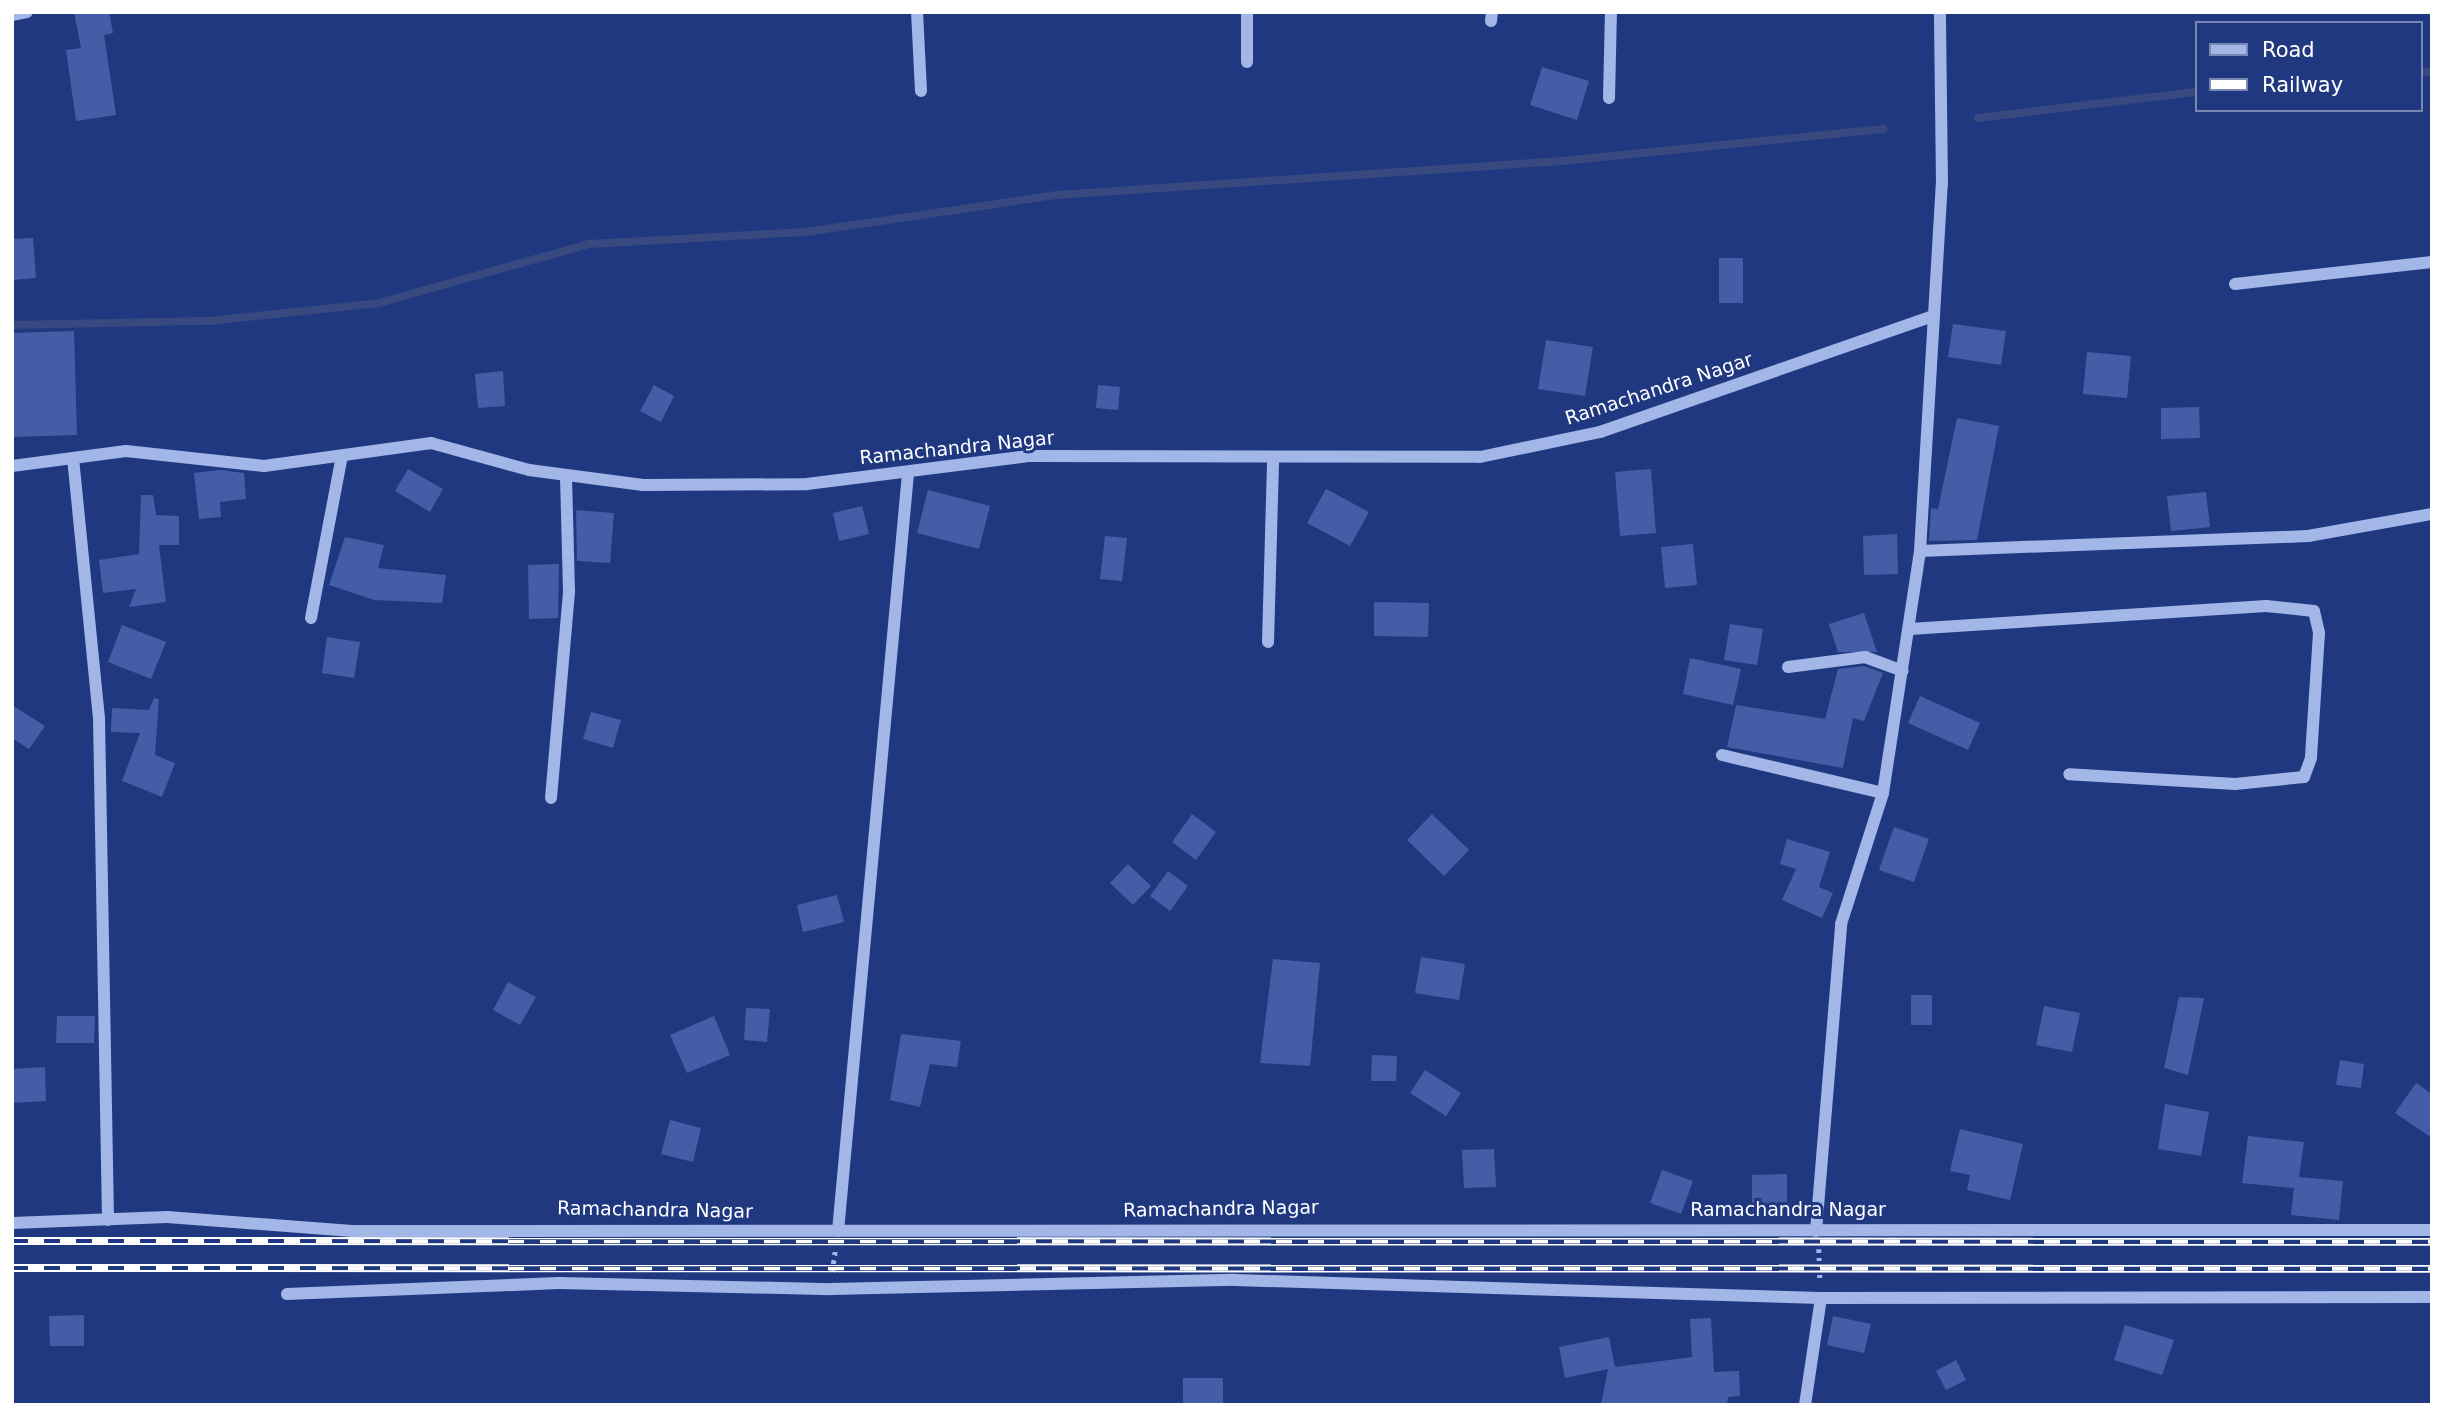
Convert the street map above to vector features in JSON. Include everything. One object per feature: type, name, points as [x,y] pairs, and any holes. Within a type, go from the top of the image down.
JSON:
[{"type":"street","points":[[12,15],[27,12]]},
{"type":"street","points":[[917,12],[921,91]]},
{"type":"street","points":[[1247,12],[1247,62]]},
{"type":"street","points":[[1609,98],[1611,12]]},
{"type":"street","points":[[1816,1231],[1841,924],[1883,793],[1920,551],[1942,184],[1940,12]]},
{"type":"street","points":[[2235,284],[2432,262]]},
{"type":"street","name":"Ramachandra Nagar","points":[[12,466],[125,451],[264,466],[431,443],[566,475],[643,485],[807,484],[1030,456],[1480,457],[1600,432],[1933,316]]},
{"type":"street","points":[[312,618],[342,456]]},
{"type":"street","points":[[73,458],[99,718],[108,1220]]},
{"type":"street","points":[[1268,642],[1273,458]]},
{"type":"street","points":[[838,1231],[908,473]]},
{"type":"street","points":[[551,798],[569,591],[566,475]]},
{"type":"street","points":[[1920,551],[2308,536],[2432,514]]},
{"type":"street","points":[[1910,629],[2266,606],[2314,611],[2319,633],[2311,758],[2304,778],[2235,784],[2069,774]]},
{"type":"street","points":[[1788,667],[1865,657],[1903,671]]},
{"type":"street","points":[[1721,755],[1883,793]]},
{"type":"street","name":"Ramachandra Nagar","points":[[12,1223],[167,1217],[355,1231],[1816,1231],[1999,1226],[2432,1230]]},
{"type":"street","points":[[287,1294],[559,1283],[831,1289],[1235,1279],[1821,1298],[2432,1297]]},
{"type":"street","points":[[1805,1405],[1821,1298]]},
{"type":"path","points":[[831,1289],[838,1231]]},
{"type":"path","points":[[1816,1231],[1821,1298]]},
{"type":"building","points":[[74,12],[109,12],[113,33],[104,35],[116,115],[76,121],[66,50],[81,48]]},
{"type":"building","points":[[1542,67],[1589,81],[1577,120],[1530,105]]},
{"type":"building","points":[[33,238],[36,278],[12,280],[12,239]]},
{"type":"building","points":[[1719,258],[1743,258],[1743,303],[1719,303]]},
{"type":"building","points":[[1953,324],[2006,331],[2001,365],[1948,357]]},
{"type":"building","points":[[74,331],[77,435],[12,437],[12,333]]},
{"type":"building","points":[[1546,340],[1593,347],[1585,396],[1538,389]]},
{"type":"building","points":[[2087,352],[2131,356],[2127,398],[2083,394]]},
{"type":"building","points":[[503,371],[505,406],[478,408],[475,374]]},
{"type":"building","points":[[654,385],[674,396],[661,422],[640,411]]},
{"type":"building","points":[[1098,385],[1120,387],[1118,410],[1096,408]]},
{"type":"building","points":[[2199,407],[2200,438],[2161,439],[2161,408]]},
{"type":"building","points":[[1957,418],[1999,426],[1977,540],[1929,541],[1931,508],[1938,509]]},
{"type":"building","points":[[408,469],[443,489],[430,512],[395,491]]},
{"type":"building","points":[[1651,469],[1656,533],[1620,536],[1615,472]]},
{"type":"building","points":[[220,470],[244,473],[246,499],[220,502],[221,517],[199,519],[194,473]]},
{"type":"building","points":[[1326,489],[1369,512],[1350,546],[1307,523]]},
{"type":"building","points":[[928,490],[990,506],[979,549],[917,533]]},
{"type":"building","points":[[2206,492],[2210,527],[2171,531],[2167,496]]},
{"type":"building","points":[[141,495],[153,495],[156,515],[179,516],[179,545],[159,545],[166,602],[129,607],[136,589],[103,593],[99,560],[139,554]]},
{"type":"building","points":[[862,506],[869,534],[839,541],[833,513]]},
{"type":"building","points":[[576,510],[614,513],[610,563],[577,561]]},
{"type":"building","points":[[1897,534],[1898,574],[1864,575],[1863,536]]},
{"type":"building","points":[[1105,536],[1127,538],[1122,581],[1100,579]]},
{"type":"building","points":[[345,537],[384,545],[378,568],[446,575],[442,603],[374,600],[329,585]]},
{"type":"building","points":[[1693,544],[1697,585],[1665,588],[1661,547]]},
{"type":"building","points":[[559,564],[558,618],[529,619],[528,565]]},
{"type":"building","points":[[1374,602],[1429,603],[1428,637],[1374,636]]},
{"type":"building","points":[[1864,613],[1877,652],[1838,652],[1829,624]]},
{"type":"building","points":[[1730,624],[1763,629],[1757,665],[1724,660]]},
{"type":"building","points":[[122,625],[166,642],[151,679],[108,662]]},
{"type":"building","points":[[327,637],[360,642],[354,678],[322,673]]},
{"type":"building","points":[[1690,658],[1741,669],[1733,705],[1683,694]]},
{"type":"building","points":[[1864,666],[1883,673],[1864,721],[1853,718],[1843,768],[1727,747],[1736,705],[1825,719],[1838,669]]},
{"type":"building","points":[[1920,696],[1980,723],[1968,750],[1908,723]]},
{"type":"building","points":[[154,698],[159,699],[155,755],[175,763],[162,797],[122,781],[140,733],[111,732],[112,708],[149,710]]},
{"type":"building","points":[[12,705],[45,726],[29,749],[12,738]]},
{"type":"building","points":[[591,712],[621,720],[613,748],[583,739]]},
{"type":"building","points":[[1192,814],[1216,832],[1196,860],[1172,842]]},
{"type":"building","points":[[1432,814],[1469,850],[1444,876],[1407,840]]},
{"type":"building","points":[[1894,827],[1929,839],[1914,882],[1879,870]]},
{"type":"building","points":[[1787,839],[1830,852],[1819,887],[1833,893],[1822,918],[1782,900],[1796,869],[1780,864]]},
{"type":"building","points":[[1128,864],[1151,886],[1133,905],[1110,883]]},
{"type":"building","points":[[1168,871],[1188,886],[1170,911],[1150,896]]},
{"type":"building","points":[[837,895],[844,922],[803,932],[797,905]]},
{"type":"building","points":[[1421,957],[1465,964],[1459,1000],[1415,993]]},
{"type":"building","points":[[1273,959],[1320,963],[1310,1066],[1260,1063]]},
{"type":"building","points":[[508,982],[536,997],[520,1025],[493,1010]]},
{"type":"building","points":[[1911,995],[1932,995],[1932,1025],[1911,1025]]},
{"type":"building","points":[[2179,997],[2204,998],[2188,1075],[2164,1068]]},
{"type":"building","points":[[2044,1006],[2080,1013],[2072,1052],[2036,1045]]},
{"type":"building","points":[[746,1008],[770,1009],[767,1042],[744,1040]]},
{"type":"building","points":[[57,1016],[95,1016],[94,1043],[56,1043]]},
{"type":"building","points":[[714,1016],[730,1055],[687,1073],[670,1035]]},
{"type":"building","points":[[901,1034],[961,1041],[957,1067],[930,1064],[920,1107],[890,1100]]},
{"type":"building","points":[[1372,1055],[1397,1056],[1396,1081],[1371,1081]]},
{"type":"building","points":[[2340,1060],[2364,1064],[2361,1088],[2336,1085]]},
{"type":"building","points":[[45,1067],[46,1101],[12,1103],[12,1069]]},
{"type":"building","points":[[1425,1070],[1461,1093],[1446,1116],[1410,1093]]},
{"type":"building","points":[[2416,1083],[2432,1094],[2432,1138],[2395,1113]]},
{"type":"building","points":[[2165,1104],[2209,1112],[2201,1156],[2158,1149]]},
{"type":"building","points":[[670,1120],[701,1128],[693,1162],[661,1154]]},
{"type":"building","points":[[1960,1129],[2023,1144],[2010,1200],[1967,1190],[1970,1175],[1950,1171]]},
{"type":"building","points":[[2248,1136],[2304,1142],[2299,1177],[2343,1181],[2339,1220],[2291,1215],[2294,1188],[2242,1183]]},
{"type":"building","points":[[1494,1149],[1496,1187],[1464,1188],[1462,1150]]},
{"type":"building","points":[[1662,1170],[1693,1181],[1681,1214],[1650,1203]]},
{"type":"building","points":[[1787,1174],[1787,1212],[1752,1213],[1752,1175]]},
{"type":"building","points":[[84,1315],[84,1346],[50,1346],[49,1316]]},
{"type":"building","points":[[1833,1316],[1871,1324],[1864,1353],[1827,1345]]},
{"type":"building","points":[[1711,1318],[1714,1372],[1739,1371],[1740,1396],[1728,1397],[1727,1405],[1601,1405],[1608,1369],[1565,1378],[1559,1347],[1609,1337],[1615,1367],[1692,1357],[1690,1319]]},
{"type":"building","points":[[2125,1325],[2174,1340],[2162,1375],[2114,1360]]},
{"type":"building","points":[[1956,1360],[1966,1380],[1946,1390],[1936,1371]]},
{"type":"building","points":[[1183,1378],[1223,1378],[1223,1405],[1183,1405]]},
{"type":"waterway","points":[[2423,72],[2432,72]]},
{"type":"waterway","points":[[1978,118],[2196,92]]},
{"type":"waterway","points":[[12,325],[209,321],[379,303],[589,244],[806,232],[1057,195],[1562,161],[1883,129]]},
{"type":"railway","points":[[12,1241],[2432,1242]]},
{"type":"railway","points":[[12,1268],[2432,1269]]}]
